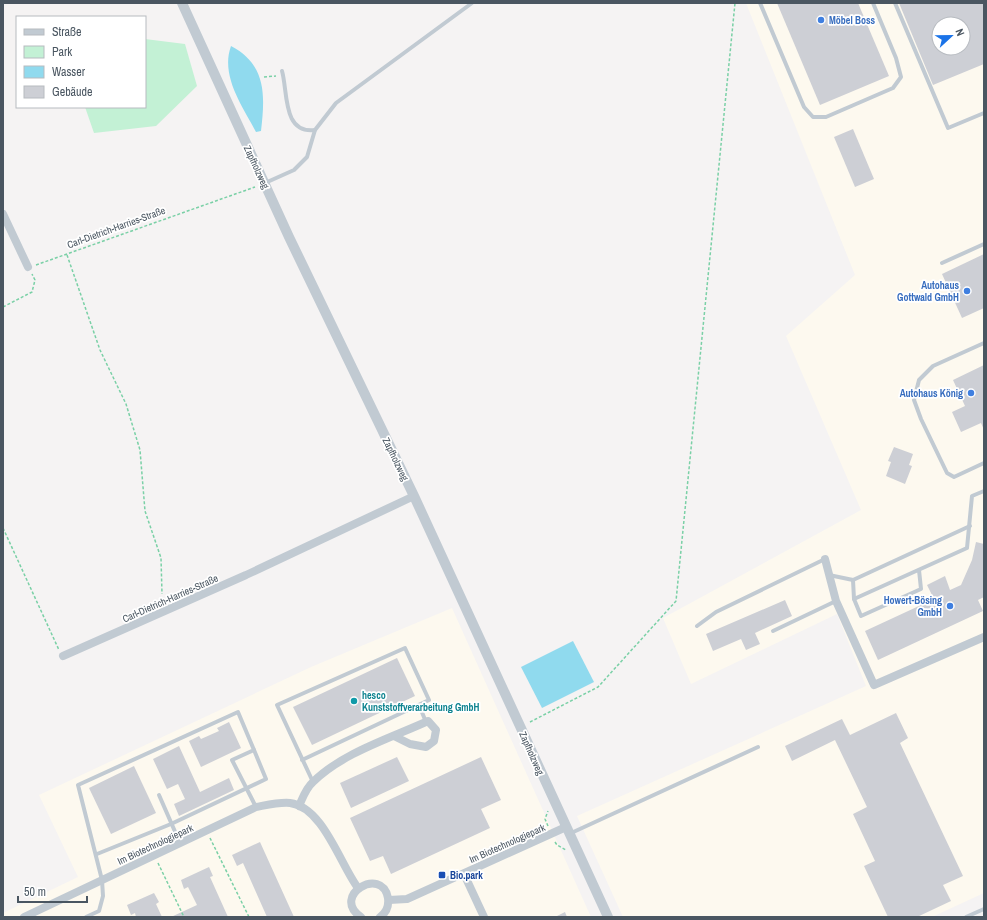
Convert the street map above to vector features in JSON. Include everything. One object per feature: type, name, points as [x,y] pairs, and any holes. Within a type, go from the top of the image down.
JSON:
[{"type":"street","name":"Zapfholzweg","points":[[182,3],[264,183],[414,496],[608,917]]},
{"type":"street","points":[[3,214],[28,267]]},
{"type":"street","name":"Carl-Dietrich-Harries-Straße","points":[[63,656],[246,575],[414,496]]},
{"type":"street","points":[[825,559],[836,601],[874,685],[984,637]]},
{"type":"street","points":[[299,806],[306,791],[313,782],[337,762],[394,736],[427,722],[436,730],[434,741],[426,748],[410,744],[394,736]]},
{"type":"street","name":"Im Biotechnologiepark","points":[[24,917],[256,807],[273,803],[290,803],[299,806],[314,815],[331,840],[349,876],[358,888]]},
{"type":"street","name":"Im Biotechnologiepark","points":[[388,900],[408,899],[568,830]]},
{"type":"street","points":[[464,874],[484,917]]},
{"type":"street","points":[[360,917],[352,902],[358,888],[369,883],[380,886],[387,894],[388,900],[386,912],[380,917]]},
{"type":"lane","points":[[264,183],[294,170],[307,157],[315,130],[336,103],[472,3]]},
{"type":"lane","points":[[760,3],[804,107],[813,117],[826,117],[893,88],[901,77],[896,58],[873,3]]},
{"type":"lane","points":[[895,3],[948,128],[984,113]]},
{"type":"lane","points":[[282,71],[284,76],[288,111],[298,127],[308,131],[315,130]]},
{"type":"lane","points":[[942,262],[984,244]]},
{"type":"lane","points":[[984,343],[933,366],[918,380],[914,400],[921,419],[947,474],[954,477],[984,463]]},
{"type":"lane","points":[[854,599],[967,548],[972,496],[984,491]]},
{"type":"lane","points":[[829,575],[853,580],[970,526]]},
{"type":"lane","points":[[697,626],[716,612],[825,559]]},
{"type":"lane","points":[[853,580],[854,599],[861,616],[921,588],[919,570]]},
{"type":"lane","points":[[773,631],[836,601]]},
{"type":"lane","points":[[302,760],[429,700],[405,648],[277,705],[302,760],[313,782]]},
{"type":"lane","points":[[419,705],[427,722]]},
{"type":"lane","points":[[86,917],[99,911],[103,896],[102,880],[97,854],[78,785],[238,712],[266,779],[170,824],[97,854]]},
{"type":"lane","points":[[568,830],[758,747]]},
{"type":"lane","points":[[254,750],[232,760],[256,807]]},
{"type":"lane","points":[[159,795],[170,824],[180,843]]},
{"type":"lane","points":[[966,917],[984,910]]},
{"type":"path","points":[[521,727],[598,687],[676,601],[735,3]]},
{"type":"path","points":[[264,77],[284,76]]},
{"type":"path","name":"Carl-Dietrich-Harries-Straße","points":[[28,267],[67,255],[264,183]]},
{"type":"path","points":[[67,255],[100,350],[126,404],[140,450],[146,511],[161,558],[162,594]]},
{"type":"path","points":[[3,307],[32,292],[35,280],[28,267]]},
{"type":"path","points":[[3,528],[63,656]]},
{"type":"path","points":[[206,831],[249,917]]},
{"type":"path","points":[[154,855],[184,917]]},
{"type":"shaded area","points":[[746,3],[984,3],[984,893],[932,917],[623,917],[577,816],[866,686],[837,614],[691,684],[663,618],[861,510],[786,336],[855,275]]},
{"type":"shaded area","points":[[452,608],[591,917],[3,917],[3,913],[78,877],[39,795],[311,667]]},
{"type":"green space","points":[[146,39],[185,44],[197,86],[156,126],[94,133],[85,108],[146,108]]},
{"type":"water","points":[[231,46],[243,54],[251,62],[261,82],[263,106],[261,131],[256,132],[234,91],[228,69],[228,57]]},
{"type":"water","points":[[573,641],[594,682],[542,708],[521,667]]},
{"type":"building","points":[[777,3],[858,3],[889,76],[820,105]]},
{"type":"building","points":[[899,3],[984,3],[984,64],[933,85]]},
{"type":"building","points":[[853,129],[874,179],[855,187],[834,137]]},
{"type":"building","name":"Autohaus Gottwald GmbH","points":[[984,254],[984,308],[962,318],[942,274]]},
{"type":"building","name":"Autohaus König","points":[[984,365],[984,430],[981,423],[961,432],[952,412],[965,406],[953,380]]},
{"type":"building","points":[[894,447],[913,454],[909,465],[912,466],[905,484],[886,476],[891,462],[888,461]]},
{"type":"building","name":"Howert-Bösing GmbH","points":[[976,542],[984,544],[984,597],[978,600],[983,611],[878,660],[865,631],[934,599],[927,585],[945,576],[950,590],[961,585],[972,560]]},
{"type":"building","points":[[785,600],[792,616],[755,633],[760,644],[746,650],[741,639],[713,651],[706,634]]},
{"type":"building","name":"hesco Kunststoffverarbeitung GmbH","points":[[397,658],[415,696],[312,745],[293,707]]},
{"type":"building","points":[[896,713],[908,738],[900,743],[963,876],[943,885],[951,901],[917,917],[888,917],[864,866],[875,861],[853,814],[867,807],[835,740],[792,761],[785,746],[842,719],[850,735]]},
{"type":"building","points":[[229,722],[241,748],[201,767],[189,741],[199,736],[201,739],[219,731],[217,728]]},
{"type":"building","points":[[179,746],[200,792],[229,778],[234,790],[179,816],[174,804],[185,799],[178,784],[167,789],[153,759]]},
{"type":"building","points":[[397,757],[409,781],[351,808],[340,783]]},
{"type":"building","points":[[481,757],[501,800],[481,809],[490,828],[391,874],[383,856],[370,861],[350,818]]},
{"type":"building","points":[[134,766],[156,813],[111,834],[89,788]]},
{"type":"building","points":[[260,842],[294,917],[267,917],[243,863],[237,866],[232,855]]},
{"type":"building","points":[[209,867],[213,876],[210,877],[228,917],[171,917],[197,905],[188,887],[184,889],[181,880]]},
{"type":"building","points":[[154,893],[159,902],[156,904],[162,917],[136,917],[135,913],[131,915],[127,905]]},
{"type":"building","points":[[565,912],[567,917],[555,917]]},
{"type":"place","name":"Möbel Boss","points":[[821,20]]},
{"type":"place","name":"Autohaus Gottwald GmbH","points":[[967,291]]},
{"type":"place","name":"Autohaus König","points":[[971,393]]},
{"type":"place","name":"Howert-Bösing GmbH","points":[[950,606]]},
{"type":"place","name":"hesco Kunststoffverarbeitung GmbH","points":[[354,701]]},
{"type":"place","name":"Bio.park","points":[[442,875]]}]
